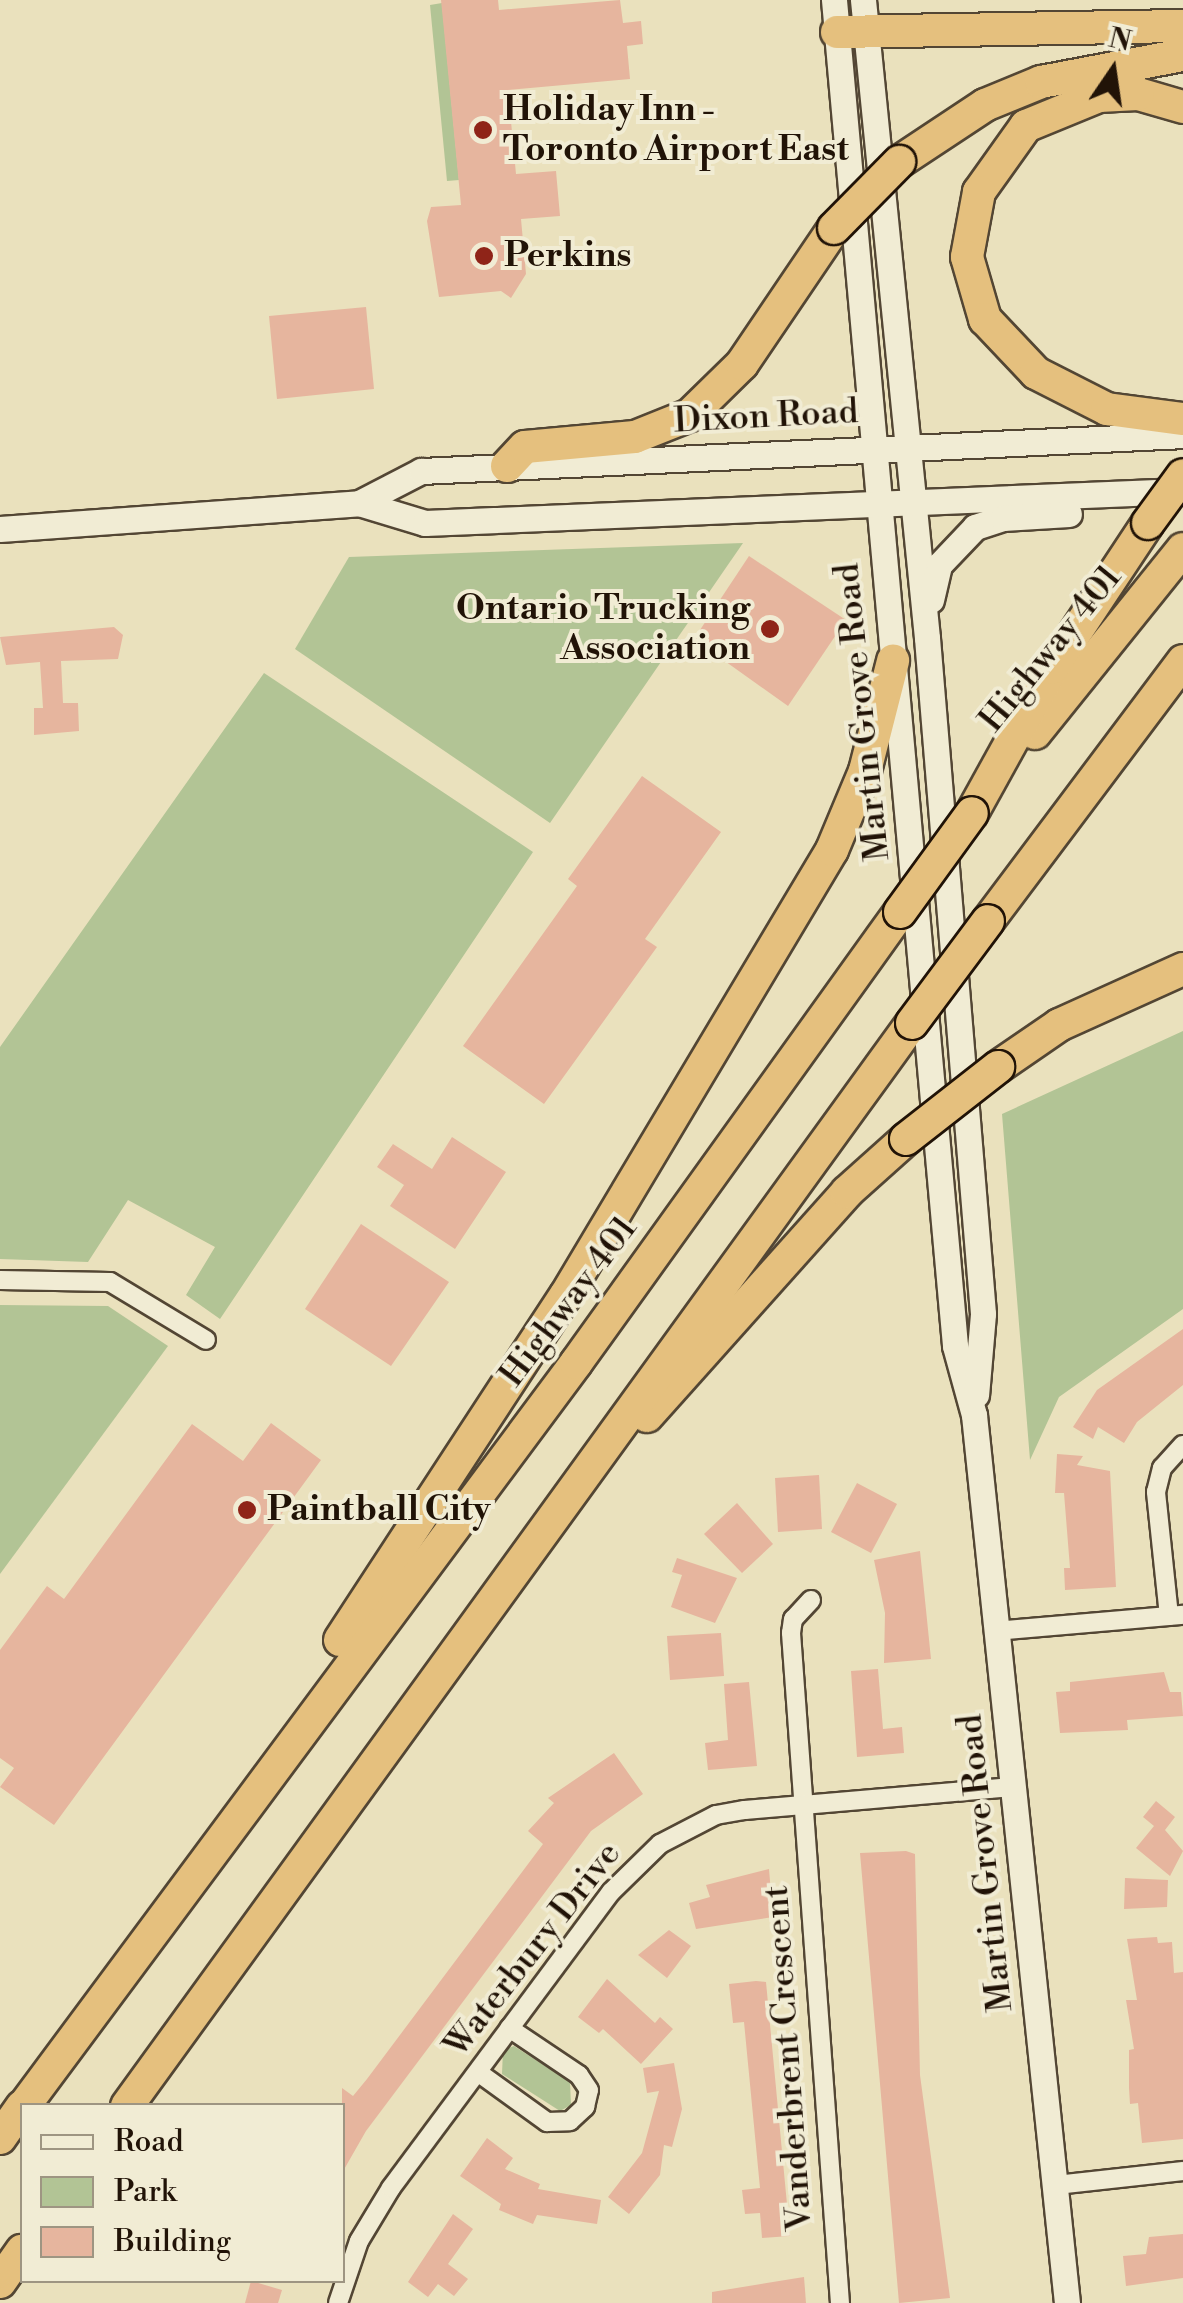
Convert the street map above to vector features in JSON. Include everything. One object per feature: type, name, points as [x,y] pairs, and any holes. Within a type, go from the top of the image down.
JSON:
[{"type":"highway","points":[[850,16],[1183,26]]},
{"type":"highway","points":[[507,466],[524,446],[635,438],[690,415],[742,364],[834,228],[899,162],[985,104],[1041,82],[1183,55]]},
{"type":"highway","points":[[1183,107],[1138,94],[1099,96],[1026,126],[979,192],[967,258],[986,319],[1036,373],[1098,406],[1183,419]]},
{"type":"highway","points":[[972,813],[1052,668],[1183,475]]},
{"type":"highway","name":"Highway 401","points":[[25,2103],[611,1315],[972,813],[1183,549]]},
{"type":"highway","points":[[215,1845],[291,1715],[566,1295],[832,850],[866,768],[893,660]]},
{"type":"highway","points":[[129,2103],[912,1023],[1183,661]]},
{"type":"highway","points":[[582,1478],[684,1380],[846,1192],[906,1138],[1060,1025],[1183,969]]},
{"type":"highway","name":"Highway 401","points":[[0,2138],[20,2110]]},
{"type":"highway","points":[[0,2282],[20,2254]]},
{"type":"main road","name":"Martin Grove Road","points":[[850,16],[909,446],[927,638],[983,1314],[974,1416]]},
{"type":"main road","name":"Martin Grove Road","points":[[850,16],[872,447],[956,1346],[974,1416],[1067,2303]]},
{"type":"main road","name":"Dixon Road","points":[[0,529],[359,502],[421,472],[1183,434]]},
{"type":"main road","name":"Dixon Road","points":[[359,502],[425,523],[1183,491]]},
{"type":"main road","points":[[927,638],[930,585],[964,535],[1003,518],[1111,512],[1123,494]]},
{"type":"street","points":[[0,1280],[110,1282],[206,1340]]},
{"type":"street","points":[[995,1631],[1176,1616],[1156,1492],[1162,1468],[1183,1445]]},
{"type":"street","name":"Vanderbrent Crescent","points":[[812,1600],[793,1619],[791,1633],[840,2303]]},
{"type":"street","name":"Waterbury Drive","points":[[338,2303],[360,2242],[391,2188],[612,1892],[660,1844],[716,1815],[1012,1788]]},
{"type":"street","points":[[479,2073],[547,2122],[570,2121],[585,2107],[589,2090],[579,2074],[509,2028]]},
{"type":"street","points":[[1056,2185],[1183,2172]]},
{"type":"green space","points":[[442,3],[459,180],[447,181],[430,5]]},
{"type":"green space","points":[[743,543],[550,823],[295,649],[349,557]]},
{"type":"green space","points":[[264,673],[533,852],[220,1319],[186,1295],[215,1247],[128,1200],[88,1262],[0,1259],[0,1047]]},
{"type":"green space","points":[[1183,1031],[1183,1309],[1059,1397],[1030,1460],[1002,1114]]},
{"type":"green space","points":[[0,1305],[108,1306],[168,1346],[0,1574]]},
{"type":"green space","points":[[514,2046],[570,2082],[571,2105],[560,2111],[502,2074],[503,2050]]},
{"type":"building","name":"Holiday Inn - Toronto Airport East","points":[[441,0],[498,0],[499,10],[620,0],[623,23],[641,21],[643,44],[627,46],[630,79],[508,90],[516,174],[556,171],[560,216],[521,219],[526,274],[511,298],[501,291],[439,297],[427,221],[431,207],[461,205]]},
{"type":"building","points":[[366,307],[374,389],[277,399],[269,316]]},
{"type":"building","name":"Ontario Trucking Association","points":[[749,556],[846,620],[788,706],[694,639]]},
{"type":"building","points":[[114,627],[123,635],[118,659],[61,661],[63,703],[78,703],[79,731],[34,735],[34,708],[43,708],[40,662],[6,665],[0,637]]},
{"type":"building","points":[[642,776],[721,832],[645,939],[657,947],[544,1104],[463,1046],[577,886],[568,879]]},
{"type":"building","points":[[452,1137],[506,1172],[455,1249],[390,1206],[404,1185],[377,1167],[393,1144],[432,1169]]},
{"type":"building","points":[[361,1224],[449,1282],[391,1366],[305,1309]]},
{"type":"building","points":[[1183,1329],[1183,1385],[1137,1422],[1124,1443],[1098,1427],[1093,1439],[1073,1427],[1097,1390]]},
{"type":"building","points":[[271,1423],[321,1460],[54,1825],[0,1787],[14,1768],[0,1758],[0,1650],[47,1586],[64,1599],[192,1424],[243,1461]]},
{"type":"building","points":[[1057,1454],[1083,1456],[1077,1465],[1110,1471],[1116,1587],[1065,1590],[1064,1568],[1070,1568],[1064,1493],[1055,1493]]},
{"type":"building","points":[[819,1475],[822,1529],[778,1532],[775,1478]]},
{"type":"building","points":[[857,1483],[897,1504],[871,1553],[831,1532]]},
{"type":"building","points":[[737,1503],[773,1544],[742,1573],[704,1534]]},
{"type":"building","points":[[920,1551],[931,1659],[884,1663],[885,1613],[874,1560]]},
{"type":"building","points":[[677,1558],[737,1578],[715,1623],[671,1607],[682,1575],[672,1572]]},
{"type":"building","points":[[721,1633],[724,1676],[670,1680],[667,1636]]},
{"type":"building","points":[[878,1669],[883,1729],[902,1727],[904,1753],[857,1757],[851,1671]]},
{"type":"building","points":[[1164,1672],[1170,1692],[1181,1692],[1183,1716],[1127,1720],[1128,1730],[1060,1733],[1056,1692],[1070,1691],[1070,1682]]},
{"type":"building","points":[[749,1682],[757,1766],[708,1770],[705,1743],[728,1740],[724,1684]]},
{"type":"building","points":[[614,1753],[643,1794],[591,1831],[366,2131],[345,2168],[342,2088],[353,2096],[543,1844],[528,1831],[554,1803],[548,1798]]},
{"type":"building","points":[[1156,1801],[1175,1817],[1165,1830],[1183,1851],[1170,1876],[1136,1848],[1154,1826],[1143,1817]]},
{"type":"building","points":[[860,1853],[915,1854],[920,2075],[950,2298],[899,2303]]},
{"type":"building","points":[[769,1869],[773,1917],[696,1929],[689,1903],[710,1897],[706,1885]]},
{"type":"building","points":[[1125,1878],[1168,1880],[1167,1907],[1124,1909]]},
{"type":"building","points":[[669,1930],[691,1946],[667,1978],[638,1955]]},
{"type":"building","points":[[1157,1937],[1158,1943],[1172,1942],[1174,1973],[1183,1972],[1183,2139],[1142,2143],[1138,2103],[1130,2104],[1129,2050],[1134,2049],[1126,2000],[1137,2000],[1127,1939]]},
{"type":"building","points":[[607,1979],[655,2023],[660,2017],[673,2029],[641,2064],[603,2029],[599,2033],[578,2017]]},
{"type":"building","points":[[766,1982],[790,2236],[762,2238],[760,2213],[745,2214],[742,2190],[760,2188],[744,2022],[733,2023],[729,1984]]},
{"type":"building","points":[[674,2063],[682,2109],[672,2147],[664,2145],[660,2175],[629,2214],[608,2197],[642,2153],[659,2091],[647,2093],[643,2068]]},
{"type":"building","points":[[487,2138],[513,2158],[505,2169],[540,2184],[538,2189],[601,2200],[597,2224],[537,2215],[533,2224],[499,2210],[501,2204],[460,2176]]},
{"type":"building","points":[[453,2214],[473,2229],[448,2264],[468,2279],[454,2296],[438,2284],[428,2297],[408,2282]]},
{"type":"building","points":[[1183,2234],[1183,2278],[1126,2286],[1123,2256],[1146,2254],[1149,2237]]},
{"type":"building","points":[[804,2277],[806,2303],[712,2303],[712,2292]]},
{"type":"building","points":[[250,2283],[282,2290],[278,2303],[245,2303]]},
{"type":"place","name":"Holiday Inn - Toronto Airport East","points":[[483,130]]},
{"type":"place","name":"Perkins","points":[[484,256]]},
{"type":"place","name":"Ontario Trucking Association","points":[[770,629]]},
{"type":"place","name":"Paintball City","points":[[247,1510]]}]
